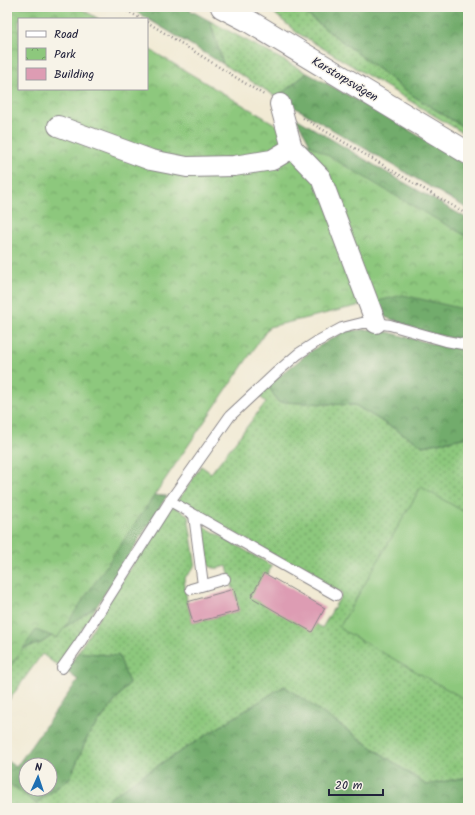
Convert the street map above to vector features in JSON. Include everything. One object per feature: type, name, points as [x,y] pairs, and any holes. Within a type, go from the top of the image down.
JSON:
[{"type":"main road","name":"Karstorpsvägen","points":[[222,7],[248,14],[468,153]]},
{"type":"street","points":[[280,104],[292,148],[321,178],[376,323]]},
{"type":"street","points":[[58,126],[151,160],[187,167],[234,166],[272,160],[292,148]]},
{"type":"lane","points":[[62,668],[79,644],[170,500],[230,416],[298,354],[342,328],[362,323],[390,325],[446,342],[468,346]]},
{"type":"lane","points":[[170,500],[336,595]]},
{"type":"lane","points":[[194,515],[204,585]]},
{"type":"lane","points":[[190,589],[225,578]]},
{"type":"path","points":[[120,7],[140,18]]},
{"type":"path","points":[[148,23],[265,95],[468,215]]},
{"type":"green space","points":[[7,7],[78,7],[97,18],[18,18],[18,90],[148,90],[148,49],[416,208],[468,237],[468,310],[403,295],[269,327],[57,638],[36,630],[7,671]]},
{"type":"green space","points":[[128,7],[184,7],[210,21],[223,64],[148,18]]},
{"type":"green space","points":[[271,7],[297,7],[412,95],[468,130],[468,136],[296,32],[275,14]]},
{"type":"green space","points":[[297,7],[468,7],[468,130],[412,95]]},
{"type":"green space","points":[[210,21],[307,73],[277,97],[223,64]]},
{"type":"green space","points":[[307,73],[381,113],[468,166],[468,209],[277,97]]},
{"type":"green space","points":[[296,118],[468,219],[468,342],[421,331],[385,317],[316,155]]},
{"type":"green space","points":[[376,329],[433,344],[468,349],[468,437],[423,446],[355,405],[278,402],[268,385],[311,351],[345,331]]},
{"type":"green space","points":[[268,385],[278,402],[355,405],[423,446],[468,437],[468,777],[426,785],[284,686],[140,777],[96,808],[30,808],[45,797],[58,797],[58,787],[70,778],[88,736],[129,683],[78,652],[170,504],[188,515],[195,562],[194,567],[184,578],[187,602],[193,623],[239,611],[227,566],[215,568],[205,562],[200,524],[272,566],[267,575],[316,624],[322,628],[342,594],[178,501],[201,466],[211,473],[266,402],[257,394]]},
{"type":"green space","points":[[421,487],[468,514],[468,701],[339,628]]},
{"type":"green space","points":[[132,494],[167,496],[97,606],[41,643],[7,653]]},
{"type":"green space","points":[[97,606],[58,666],[42,654],[7,703],[7,653],[41,643]]},
{"type":"green space","points":[[78,652],[119,656],[129,683],[88,736],[70,778],[58,787],[58,757],[23,757],[78,680],[66,671]]},
{"type":"green space","points":[[284,686],[426,785],[468,777],[468,808],[96,808],[140,777]]},
{"type":"green space","points":[[7,761],[16,767],[18,764],[18,797],[45,797],[30,808],[7,808]]},
{"type":"green space","points":[[7,782],[18,790],[18,797],[27,797],[42,808],[7,808]]},
{"type":"building","points":[[264,573],[325,608],[312,632],[251,597]]},
{"type":"building","points":[[234,589],[239,611],[193,623],[187,602]]}]
